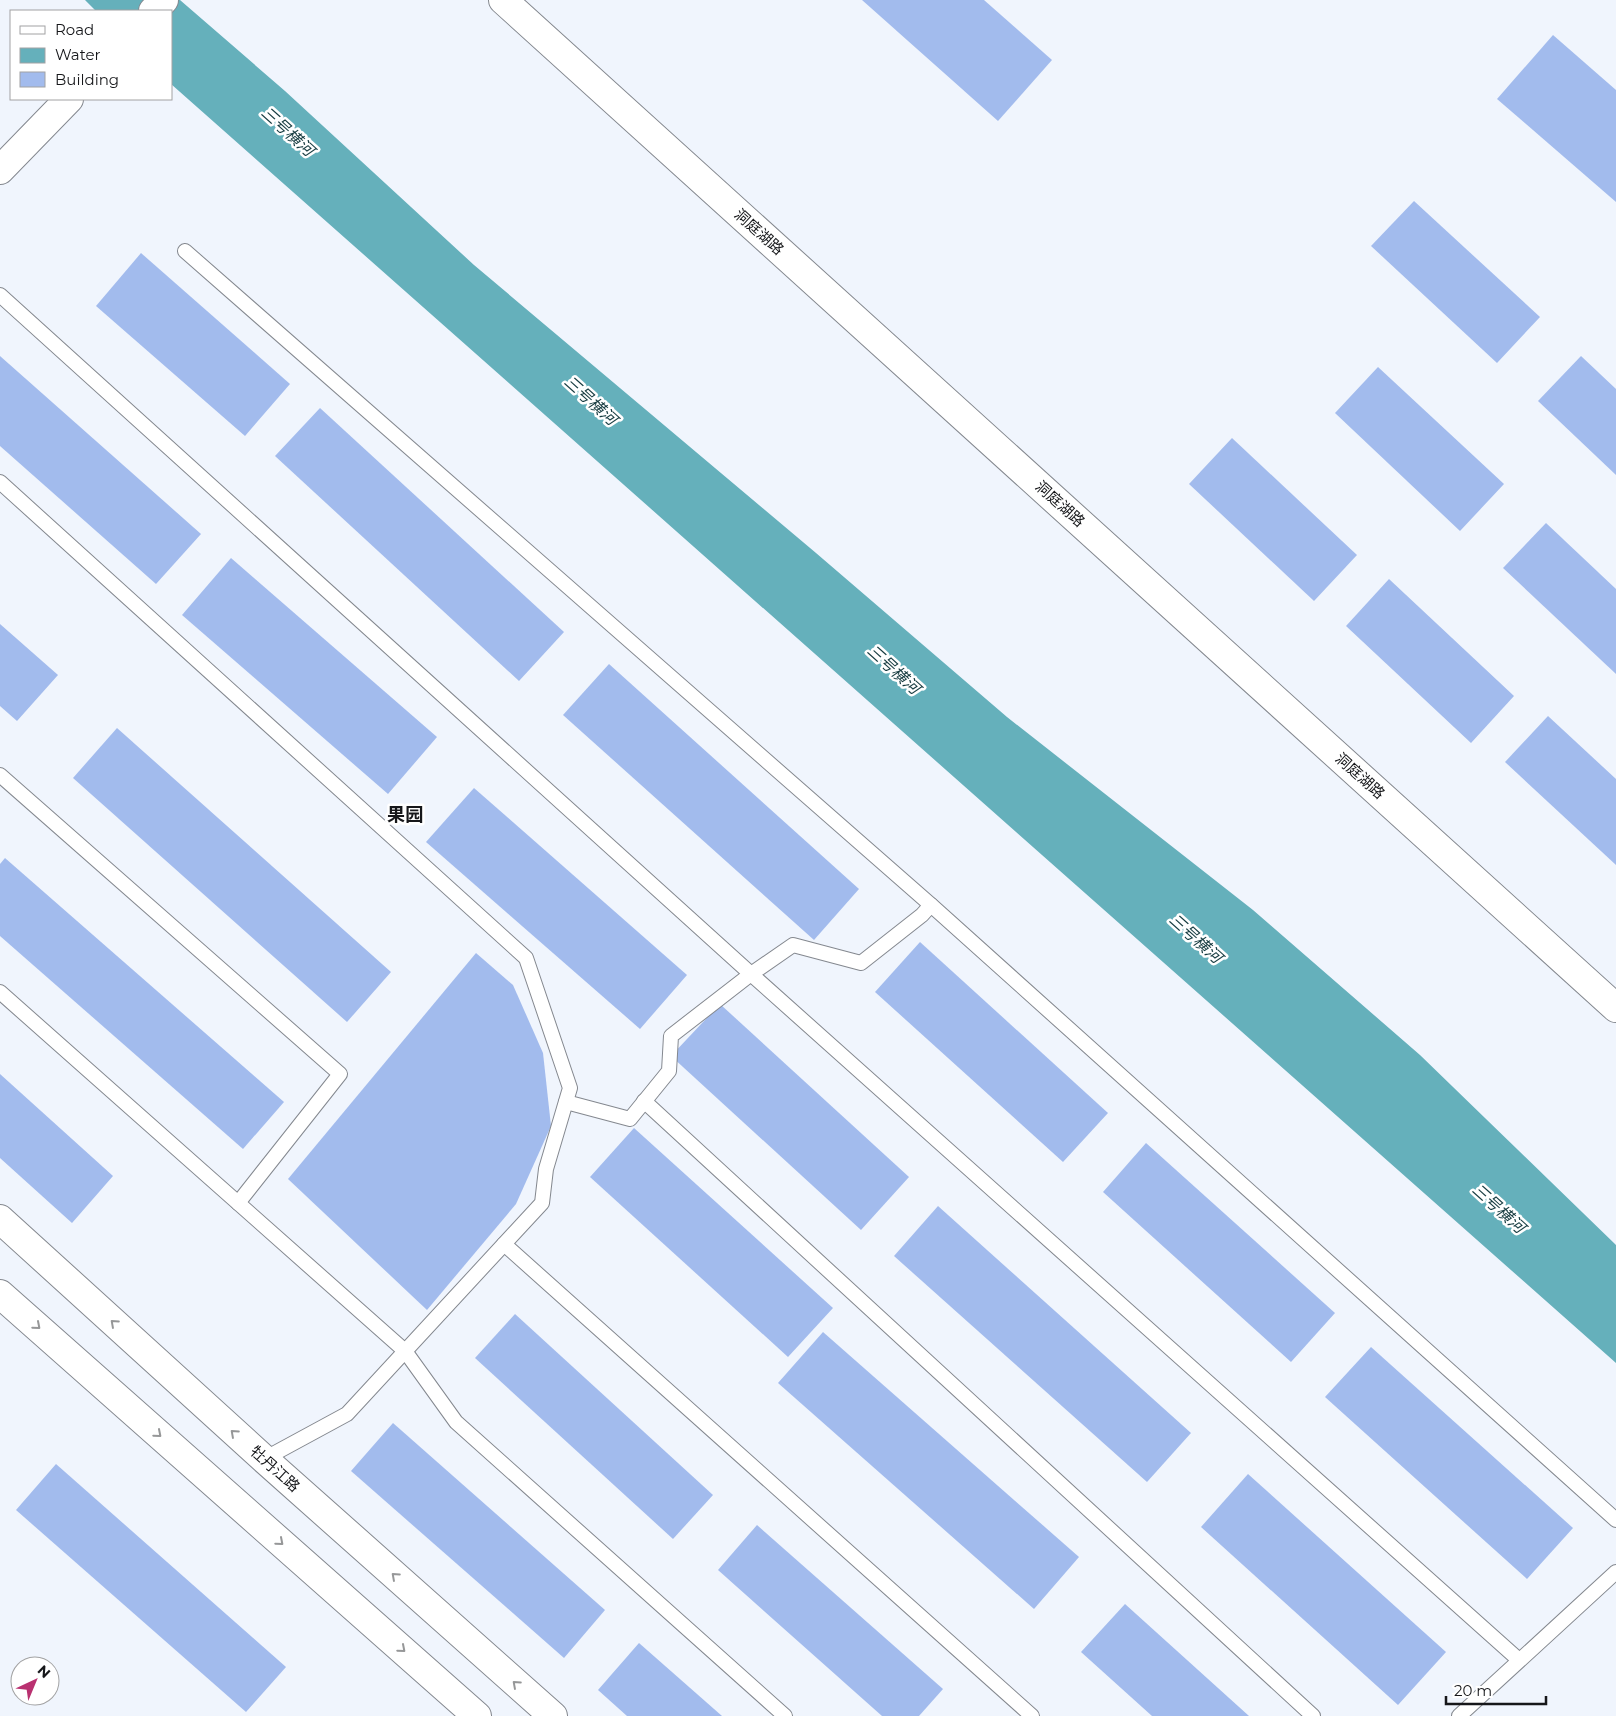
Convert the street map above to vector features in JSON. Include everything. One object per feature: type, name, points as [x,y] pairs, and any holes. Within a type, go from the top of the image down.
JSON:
[{"type":"street","points":[[154,10],[164,0]]},
{"type":"street","name":"洞庭湖路","points":[[503,0],[1616,1008]]},
{"type":"street","points":[[0,170],[68,100]]},
{"type":"street","name":"牡丹江路","points":[[0,1219],[264,1459],[553,1716]]},
{"type":"street","points":[[0,1294],[477,1716]]},
{"type":"lane","points":[[185,251],[931,905],[1616,1520]]},
{"type":"lane","points":[[0,295],[751,974],[1520,1660]]},
{"type":"lane","points":[[0,482],[526,958],[570,1088],[546,1169],[542,1203],[347,1414],[264,1459]]},
{"type":"lane","points":[[0,775],[340,1074],[238,1203]]},
{"type":"lane","points":[[566,1102],[630,1119],[669,1071],[671,1036],[751,974],[793,945],[861,964],[922,915],[931,905]]},
{"type":"lane","points":[[0,992],[405,1352],[456,1422],[785,1716]]},
{"type":"lane","points":[[644,1101],[1313,1716]]},
{"type":"lane","points":[[504,1244],[1032,1716]]},
{"type":"lane","points":[[1459,1716],[1616,1572]]},
{"type":"water","name":"三号横河","points":[[85,0],[180,0],[285,91],[474,265],[816,553],[1007,717],[1253,910],[1420,1055],[1616,1245],[1616,1363],[172,85],[172,10],[95,10]]},
{"type":"building","points":[[862,0],[984,0],[1052,60],[998,121]]},
{"type":"building","points":[[1553,35],[1616,90],[1616,202],[1497,99]]},
{"type":"building","points":[[1414,201],[1540,317],[1497,363],[1371,246]]},
{"type":"building","points":[[141,253],[290,384],[245,436],[96,306]]},
{"type":"building","points":[[0,356],[201,534],[156,584],[0,446]]},
{"type":"building","points":[[1581,356],[1616,389],[1616,475],[1538,401]]},
{"type":"building","points":[[1378,367],[1504,484],[1460,531],[1335,413]]},
{"type":"building","points":[[320,408],[564,632],[519,681],[275,456]]},
{"type":"building","points":[[1232,438],[1357,555],[1314,601],[1189,484]]},
{"type":"building","points":[[1546,523],[1616,589],[1616,674],[1503,568]]},
{"type":"building","points":[[231,558],[437,737],[388,794],[182,615]]},
{"type":"building","points":[[1389,579],[1514,696],[1471,743],[1346,626]]},
{"type":"building","points":[[0,624],[58,675],[17,721],[0,706]]},
{"type":"building","points":[[609,664],[859,889],[814,940],[563,715]]},
{"type":"building","points":[[1548,716],[1616,779],[1616,865],[1505,762]]},
{"type":"building","points":[[117,728],[391,972],[347,1022],[73,778]]},
{"type":"building","points":[[474,788],[687,975],[640,1029],[426,842]]},
{"type":"building","points":[[5,858],[284,1102],[243,1149],[0,936],[0,864]]},
{"type":"building","points":[[920,942],[1108,1113],[1063,1162],[875,992]]},
{"type":"building","points":[[476,953],[513,985],[543,1053],[551,1126],[516,1204],[427,1310],[288,1179]]},
{"type":"building","points":[[720,1004],[909,1177],[861,1230],[671,1056]]},
{"type":"building","points":[[0,1074],[113,1176],[72,1223],[0,1158]]},
{"type":"building","points":[[634,1128],[833,1308],[788,1357],[590,1177]]},
{"type":"building","points":[[1146,1143],[1335,1313],[1291,1362],[1103,1192]]},
{"type":"building","points":[[938,1206],[1191,1433],[1147,1482],[894,1256]]},
{"type":"building","points":[[515,1314],[713,1495],[673,1539],[475,1358]]},
{"type":"building","points":[[823,1332],[1079,1557],[1034,1609],[778,1383]]},
{"type":"building","points":[[1371,1347],[1573,1528],[1527,1579],[1325,1397]]},
{"type":"building","points":[[393,1423],[605,1610],[564,1658],[351,1471]]},
{"type":"building","points":[[56,1464],[286,1667],[246,1712],[16,1510]]},
{"type":"building","points":[[1248,1474],[1446,1652],[1398,1705],[1201,1527]]},
{"type":"building","points":[[757,1525],[943,1689],[919,1716],[882,1716],[718,1570]]},
{"type":"building","points":[[1125,1604],[1249,1716],[1152,1716],[1081,1652]]},
{"type":"building","points":[[639,1643],[722,1716],[627,1716],[598,1690]]},
{"type":"district","name":"果园","points":[[405,815]]}]
